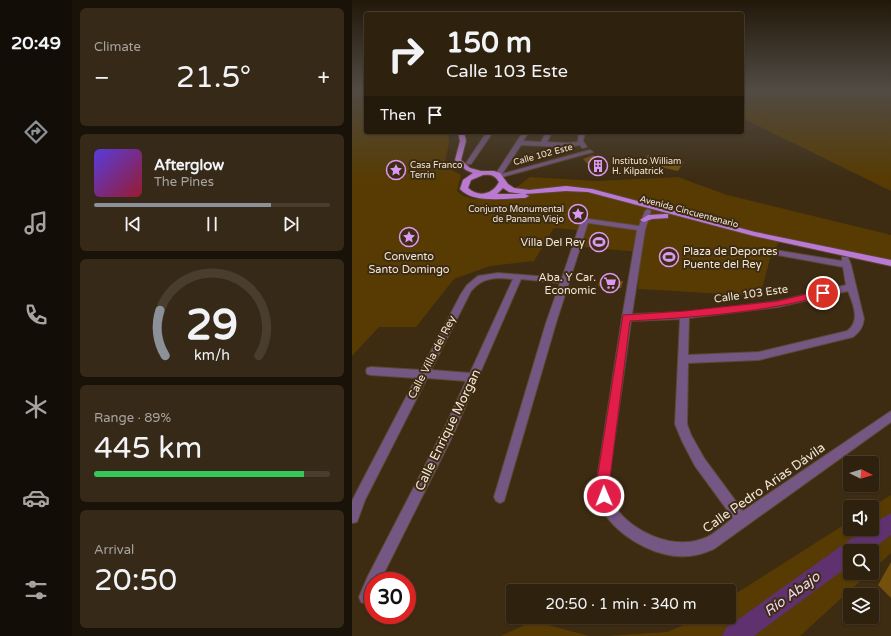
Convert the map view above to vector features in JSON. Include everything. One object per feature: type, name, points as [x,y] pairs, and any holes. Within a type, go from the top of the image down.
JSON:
[{"type":"main road","points":[[455,134],[456,141],[451,161],[454,166],[463,173],[466,181]]},
{"type":"main road","points":[[461,134],[463,141],[458,160],[468,169],[485,172]]},
{"type":"main road","points":[[485,172],[471,177],[466,181],[464,187],[467,193],[481,196],[495,192],[501,187],[500,178]]},
{"type":"main road","name":"Avenida Cincuentenario","points":[[485,172],[500,178],[509,189],[519,191],[559,189],[582,190],[600,193],[754,234],[891,263]]},
{"type":"main road","points":[[582,190],[640,206],[648,211]]},
{"type":"main road","name":"Avenida Cincuentenario","points":[[481,196],[513,197],[550,194],[591,196],[846,262],[891,268]]},
{"type":"main road","points":[[634,208],[642,214],[643,224]]},
{"type":"main road","points":[[643,224],[651,217],[665,216]]},
{"type":"street","points":[[469,163],[489,134]]},
{"type":"street","points":[[500,178],[510,157],[525,134]]},
{"type":"street","points":[[543,144],[548,134]]},
{"type":"street","points":[[520,143],[567,145],[580,143],[579,140],[581,134]]},
{"type":"street","name":"Calle 102 Este","points":[[500,178],[514,172],[590,152],[580,143]]},
{"type":"street","points":[[485,172],[499,167],[510,157]]},
{"type":"street","points":[[505,167],[506,169],[514,172]]},
{"type":"street","name":"Calle Pedro Arias Dávila","points":[[648,211],[643,224],[626,318],[602,486],[608,506],[614,515],[631,531],[650,543],[666,548],[687,550],[709,544],[891,416]]},
{"type":"street","points":[[500,497],[565,281],[585,220],[643,224]]},
{"type":"street","points":[[684,359],[759,356],[850,334],[856,330],[860,320],[846,262],[775,252]]},
{"type":"street","name":"Calle Villa del Rey","points":[[352,517],[356,496],[424,375],[465,294],[472,285],[481,278],[495,276],[565,281]]},
{"type":"street","name":"Calle Enrique Morgan","points":[[378,572],[450,431],[518,277]]},
{"type":"street","name":"Calle 103 Este","points":[[626,318],[685,315],[778,304],[851,287]]},
{"type":"street","points":[[685,315],[681,424],[686,439],[696,457],[742,520]]},
{"type":"street","points":[[371,371],[474,377]]},
{"type":"shaded area","name":"Conjunto Monumental de Panama Viejo","points":[[352,120],[364,120],[364,134],[448,134],[449,143],[445,162],[448,168],[461,175],[457,191],[463,196],[474,199],[501,199],[530,177],[596,181],[678,177],[727,195],[891,235],[891,260],[781,239],[771,255],[760,296],[638,289],[640,252],[582,247],[578,230],[554,228],[534,261],[490,266],[454,279],[416,327],[379,327],[352,356]]},
{"type":"shaded area","points":[[745,120],[891,120],[891,191]]},
{"type":"shaded area","points":[[891,495],[891,553],[879,564],[879,544],[843,544],[843,580],[861,580],[853,588],[843,588],[843,597],[800,636],[607,636],[667,632],[686,624],[736,624],[736,594],[843,525],[843,536],[879,536],[879,503]]},
{"type":"shaded area","points":[[527,624],[544,624],[589,636],[501,636]]},
{"type":"building","name":"Instituto William H. Kilpatrick","points":[[593,155],[608,169],[596,173],[583,159]]},
{"type":"building","points":[[648,155],[684,162],[678,171],[641,163]]},
{"type":"building","name":"Aba. Y Car. Economic","points":[[600,279],[623,281],[621,288],[598,286]]},
{"type":"building","points":[[891,562],[891,598],[878,585]]},
{"type":"waterway","name":"Río Abajo","points":[[862,544],[891,523]]},
{"type":"waterway","name":"Río Abajo","points":[[734,636],[843,557]]},
{"type":"place","name":"Instituto William H. Kilpatrick","points":[[598,166]]},
{"type":"place","name":"Casa Franco Terrin","points":[[396,170]]},
{"type":"place","name":"Conjunto Monumental de Panama Viejo","points":[[578,214]]},
{"type":"place","name":"Convento Santo Domingo","points":[[409,237]]},
{"type":"place","name":"Villa Del Rey","points":[[599,242]]},
{"type":"place","name":"Plaza de Deportes Puente del Rey","points":[[669,257]]},
{"type":"place","name":"Aba. Y Car. Economic","points":[[610,283]]},
{"type":"route","points":[[604,496],[602,486],[626,318],[685,315],[778,304],[823,293]]}]
